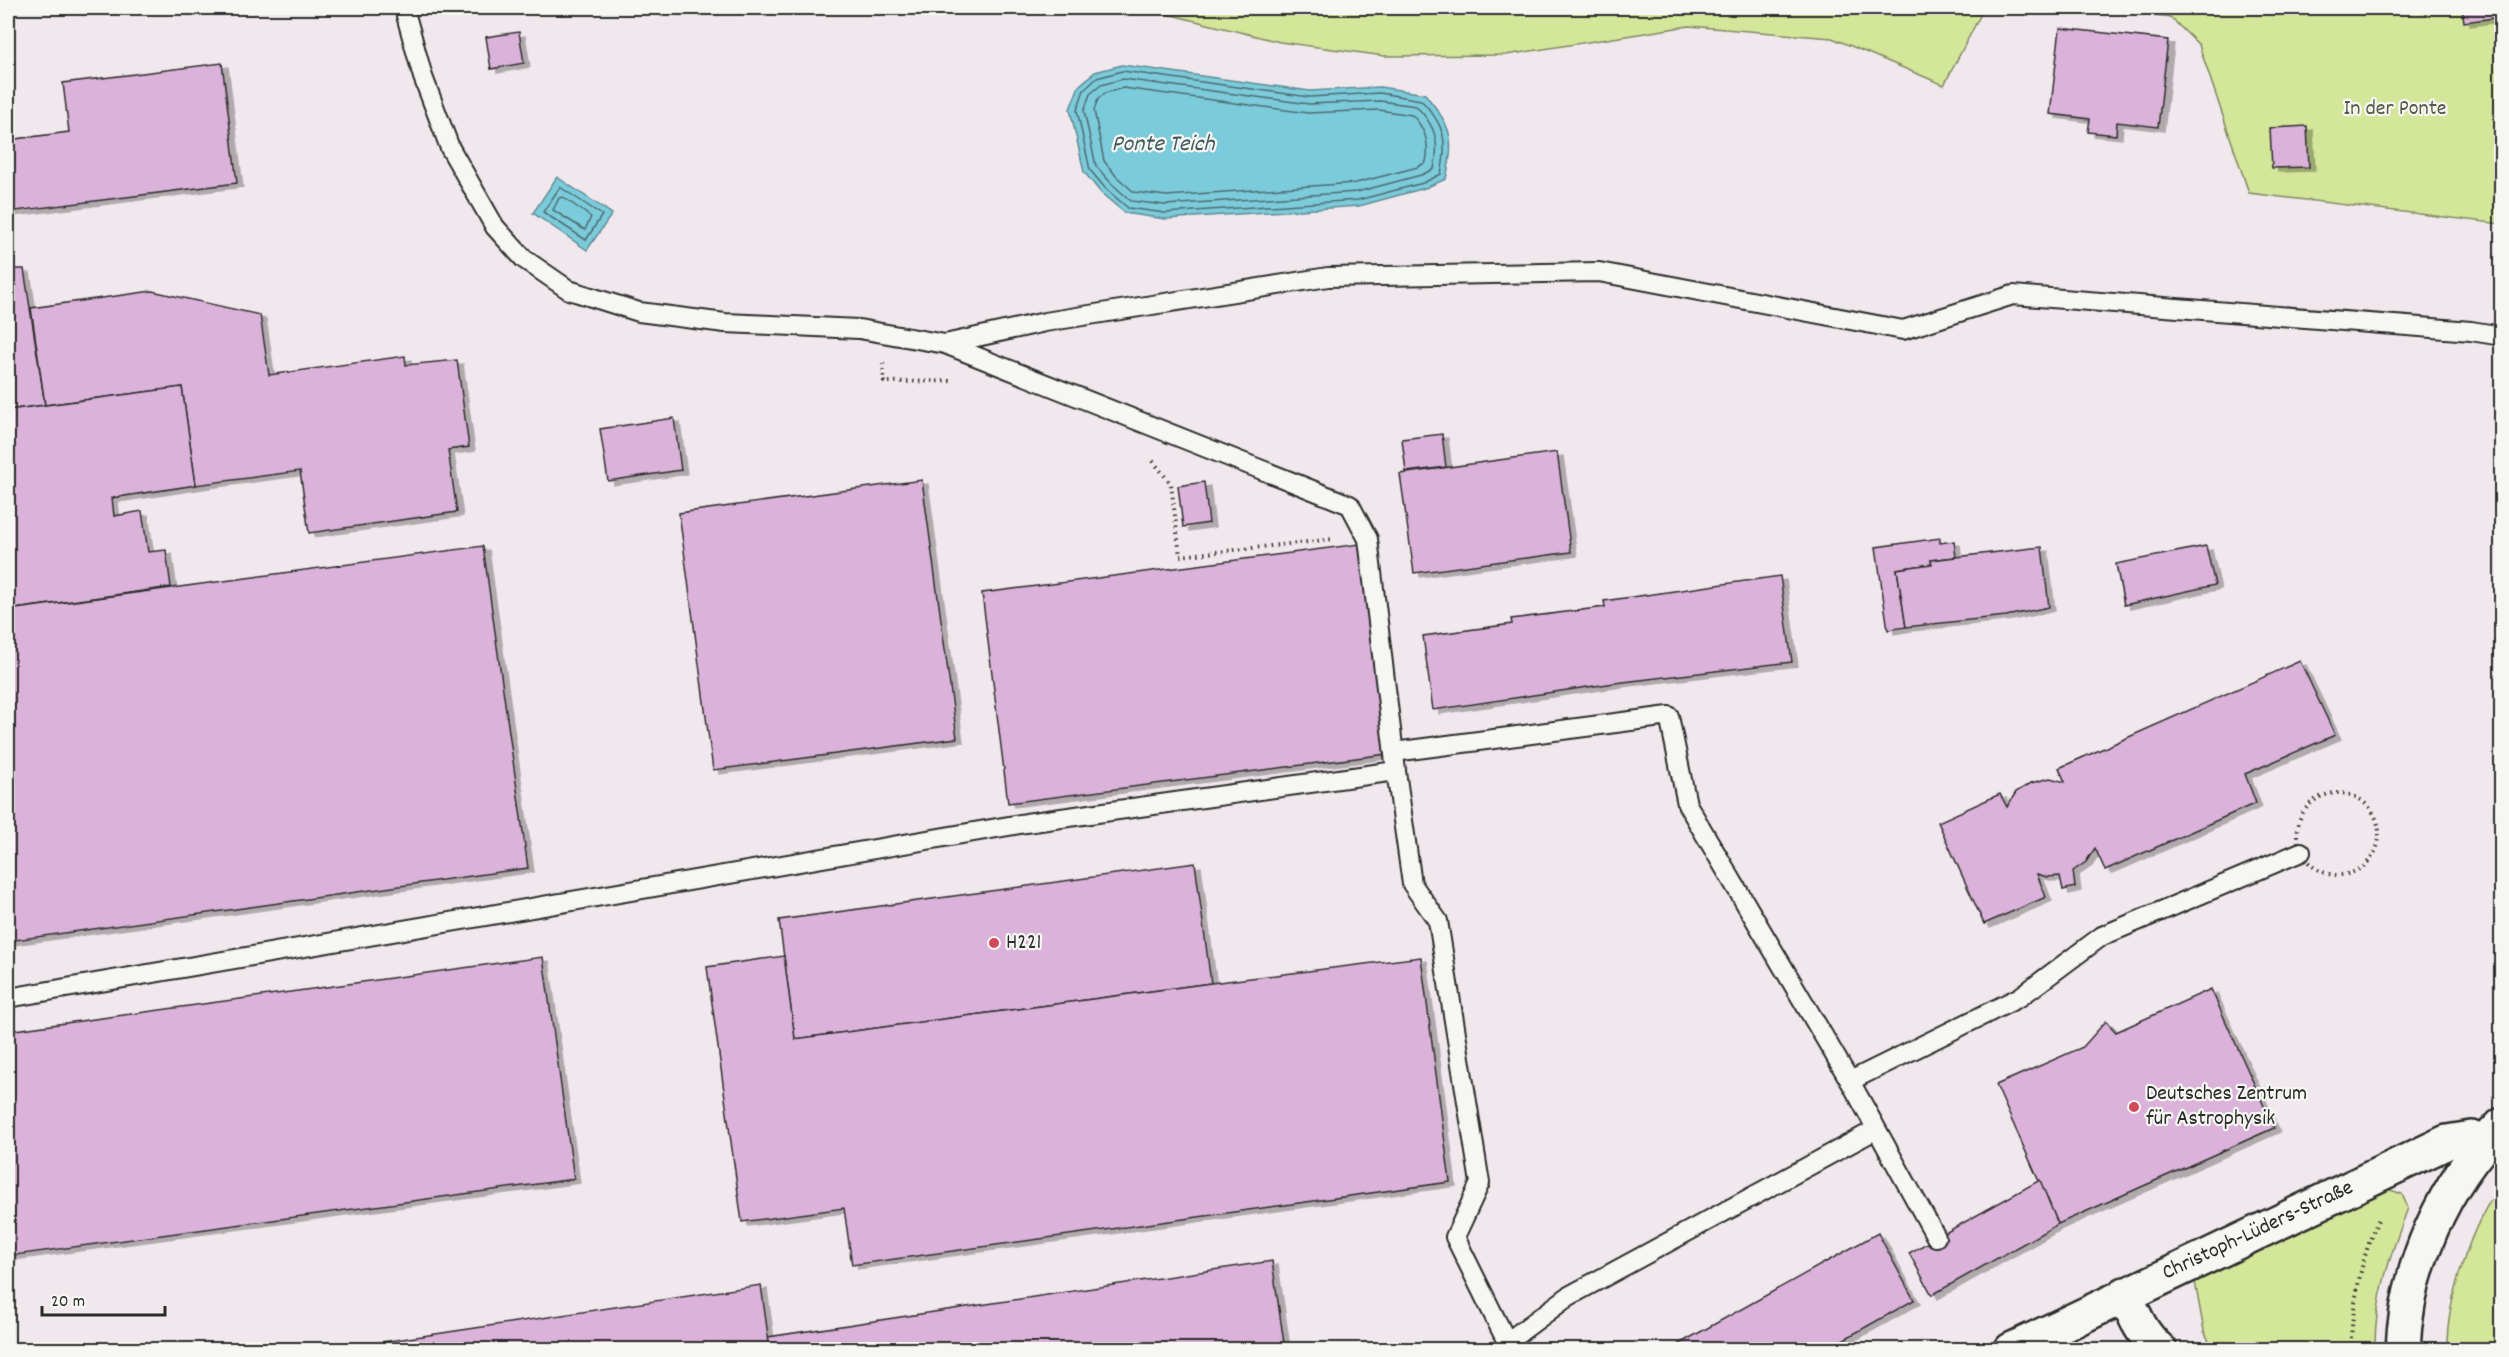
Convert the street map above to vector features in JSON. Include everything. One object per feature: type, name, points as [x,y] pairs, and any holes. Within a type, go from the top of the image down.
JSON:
[{"type":"street","name":"Christoph-Lüders-Straße","points":[[2011,1350],[2125,1294],[2459,1138],[2492,1134]]},
{"type":"street","points":[[2403,1350],[2408,1301],[2427,1242],[2439,1213],[2459,1177],[2492,1134]]},
{"type":"street","points":[[2125,1294],[2148,1340],[2160,1350]]},
{"type":"lane","points":[[404,8],[423,77],[450,148],[495,226],[524,259],[569,290],[639,312],[725,322],[858,328],[945,344],[1350,505],[1368,539],[1412,884],[1438,921],[1480,1183],[1455,1237],[1504,1346],[1569,1296],[1875,1130]]},
{"type":"lane","points":[[945,344],[1045,322],[1328,278],[1599,272],[1903,330],[2013,295],[2471,331],[2502,336]]},
{"type":"lane","points":[[1394,752],[1669,716],[1687,804],[1850,1081],[1936,1237]]},
{"type":"lane","points":[[8,998],[1026,823],[1396,771]]},
{"type":"lane","points":[[1850,1081],[2020,997],[2102,936],[2301,852]]},
{"type":"path","points":[[881,333],[884,382],[954,381]]},
{"type":"path","points":[[1150,458],[1172,484],[1180,556],[1344,538],[1359,522]]},
{"type":"path","points":[[2338,793],[2351,795],[2372,811],[2377,824],[2376,850],[2369,861],[2358,869],[2346,874],[2333,875],[2320,871],[2309,863],[2301,852],[2297,838],[2298,824],[2303,812],[2313,801],[2338,793]]},
{"type":"path","points":[[2350,1350],[2353,1317],[2365,1257],[2393,1187],[2386,1171]]},
{"type":"green space","points":[[1143,8],[1984,8],[1944,85],[1832,38],[1689,26],[1506,55],[1385,56],[1280,42]]},
{"type":"green space","name":"In der Ponte","points":[[2109,8],[2501,8],[2501,224],[2249,193],[2199,45],[2170,17]]},
{"type":"green space","points":[[2501,1186],[2501,1349],[2447,1349],[2451,1309],[2462,1264],[2480,1220]]},
{"type":"green space","points":[[2385,1188],[2402,1194],[2408,1208],[2381,1295],[2375,1331],[2375,1349],[2213,1349],[2204,1331],[2195,1282],[2205,1266]]},
{"type":"water","name":"Ponte Teich","points":[[1122,65],[1310,91],[1380,87],[1425,94],[1446,124],[1449,133],[1450,152],[1446,179],[1425,188],[1359,206],[1165,219],[1125,213],[1101,193],[1084,172],[1070,109],[1079,86],[1095,72]]},
{"type":"water","points":[[557,177],[612,214],[587,250],[533,213]]},
{"type":"building","points":[[2462,8],[2502,8],[2502,17],[2464,22]]},
{"type":"building","points":[[2060,28],[2168,40],[2158,127],[2117,122],[2116,135],[2088,132],[2090,119],[2050,114]]},
{"type":"building","points":[[519,32],[524,63],[491,69],[486,37]]},
{"type":"building","points":[[222,63],[237,183],[8,212],[8,140],[69,132],[63,83]]},
{"type":"building","points":[[2307,126],[2309,167],[2272,168],[2270,128]]},
{"type":"building","points":[[8,269],[24,269],[45,405],[8,410]]},
{"type":"building","points":[[152,291],[260,315],[269,375],[405,356],[406,365],[457,360],[469,447],[448,450],[457,512],[309,533],[300,471],[196,485],[182,387],[45,405],[31,308]]},
{"type":"building","points":[[182,387],[196,485],[112,498],[114,516],[142,511],[148,552],[166,550],[171,587],[8,610],[8,410]]},
{"type":"building","points":[[674,418],[681,470],[608,481],[600,429]]},
{"type":"building","points":[[1442,434],[1446,467],[1406,472],[1402,439]]},
{"type":"building","points":[[1557,452],[1571,552],[1414,573],[1400,474]]},
{"type":"building","points":[[922,480],[957,738],[713,770],[679,513]]},
{"type":"building","points":[[1204,482],[1209,523],[1183,527],[1178,486]]},
{"type":"building","points":[[1940,538],[1940,543],[1954,541],[1956,557],[1931,560],[1932,564],[1897,569],[1906,627],[1888,630],[1876,547]]},
{"type":"building","points":[[1360,544],[1387,754],[1008,803],[982,593]]},
{"type":"building","points":[[483,546],[528,868],[8,941],[8,610]]},
{"type":"building","points":[[2206,546],[2215,585],[2124,605],[2116,564]]},
{"type":"building","points":[[2042,547],[2049,607],[2006,616],[1906,627],[1897,569],[1932,564],[1931,560]]},
{"type":"building","points":[[1780,576],[1792,662],[1615,683],[1433,710],[1423,636],[1512,624],[1511,619],[1605,607],[1604,601]]},
{"type":"building","points":[[2300,661],[2335,735],[2245,774],[2256,803],[2105,870],[2095,848],[2086,862],[2073,871],[2075,887],[2063,890],[2060,876],[2047,877],[2037,874],[2046,897],[1984,924],[1938,822],[2000,794],[2007,807],[2016,792],[2031,783],[2050,778],[2065,782],[2059,768]]},
{"type":"building","name":"H221","points":[[1195,863],[1211,983],[795,1039],[779,920]]},
{"type":"building","points":[[784,956],[795,1039],[1421,957],[1450,1182],[852,1265],[844,1208],[742,1222],[707,967]]},
{"type":"building","points":[[543,957],[574,1179],[8,1256],[8,1031]]},
{"type":"building","points":[[2211,989],[2274,1128],[2058,1224],[1996,1085],[2083,1047],[2106,1021],[2116,1032]]},
{"type":"building","points":[[2040,1180],[2058,1224],[1932,1295],[1909,1253]]},
{"type":"building","points":[[1878,1233],[1914,1300],[1825,1350],[1668,1350]]},
{"type":"building","points":[[1272,1261],[1285,1350],[770,1350],[768,1337]]},
{"type":"building","points":[[761,1285],[770,1350],[329,1350]]},
{"type":"place","name":"H221","points":[[994,943]]},
{"type":"place","name":"Deutsches Zentrum für Astrophysik","points":[[2134,1107]]}]
